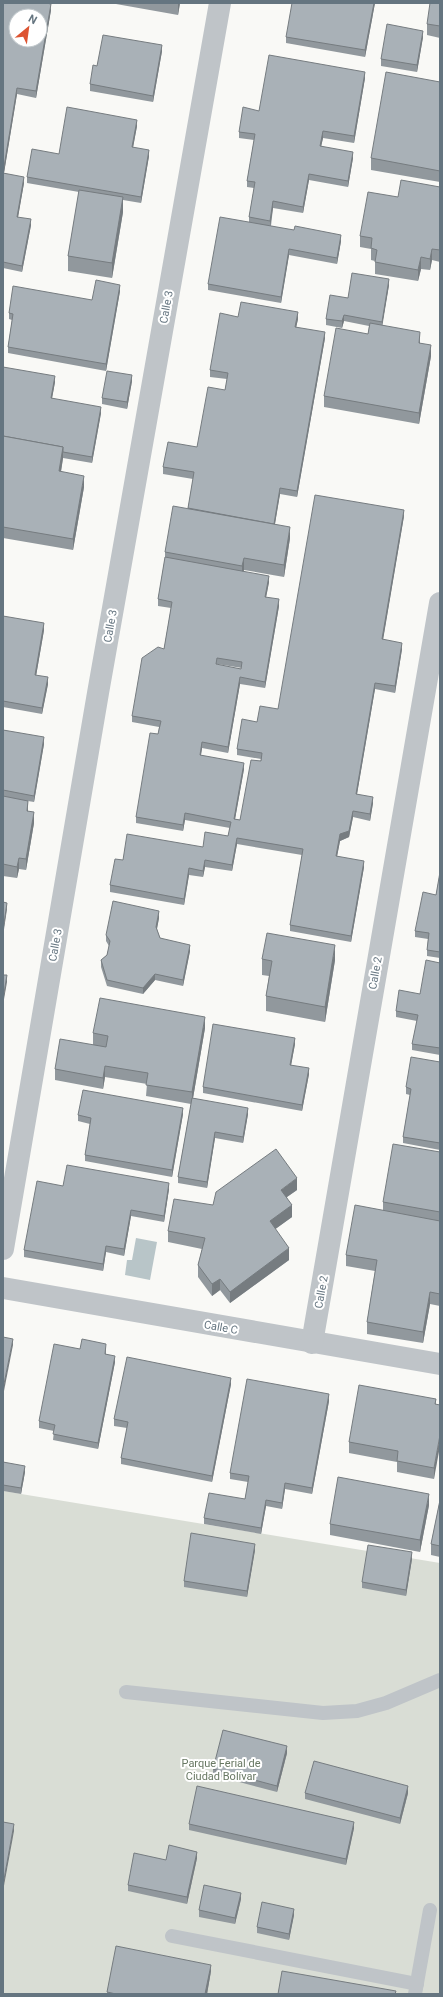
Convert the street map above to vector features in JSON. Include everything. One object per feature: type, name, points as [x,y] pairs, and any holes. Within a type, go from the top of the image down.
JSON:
[{"type":"street","name":"Calle 3","points":[[3,1249],[98,693],[220,3]]},
{"type":"street","name":"Calle 2","points":[[312,1342],[440,603]]},
{"type":"street","name":"Calle C","points":[[3,1288],[440,1364]]},
{"type":"lane","points":[[126,1692],[323,1713],[357,1711],[386,1703],[440,1680]]},
{"type":"lane","points":[[172,1936],[416,1989],[430,1910]]},
{"type":"green space","name":"Parque Ferial de Ciudad Bolívar","points":[[3,1491],[440,1563],[440,1994],[3,1994]]},
{"type":"shaded area","points":[[136,1238],[157,1242],[150,1280],[125,1275],[127,1260],[132,1260]]},
{"type":"building","points":[[3,3],[51,4],[48,21],[48,8],[8,8],[8,48],[43,48],[36,91],[17,88],[3,173]]},
{"type":"building","points":[[292,3],[374,3],[365,50],[286,37]]},
{"type":"building","points":[[430,3],[440,3],[440,26],[427,24]]},
{"type":"building","points":[[387,24],[423,31],[417,65],[381,59]]},
{"type":"building","points":[[103,35],[162,45],[153,96],[90,84],[93,65],[97,66]]},
{"type":"building","points":[[269,55],[365,72],[354,136],[323,131],[320,146],[353,152],[348,181],[309,174],[303,207],[273,201],[270,221],[249,217],[255,182],[247,181],[255,134],[239,132],[243,107],[259,111]]},
{"type":"building","points":[[386,72],[440,82],[440,171],[371,158]]},
{"type":"building","points":[[67,107],[137,120],[132,147],[149,150],[141,197],[27,177],[32,149],[59,154]]},
{"type":"building","points":[[3,173],[24,177],[17,217],[31,219],[22,266],[3,262]]},
{"type":"building","points":[[401,180],[440,187],[440,250],[432,249],[430,259],[421,257],[418,270],[375,262],[377,250],[371,248],[372,238],[360,236],[368,192],[398,197]]},
{"type":"building","points":[[79,190],[123,197],[112,263],[68,256]]},
{"type":"building","points":[[220,217],[294,230],[295,226],[341,235],[337,258],[289,249],[281,297],[208,284]]},
{"type":"building","points":[[352,273],[389,279],[382,322],[344,315],[342,321],[326,319],[330,295],[348,298]]},
{"type":"building","points":[[96,280],[120,285],[106,364],[8,347],[13,314],[9,313],[13,286],[92,300]]},
{"type":"building","points":[[241,302],[298,312],[295,327],[325,332],[297,491],[280,488],[274,524],[188,508],[194,472],[163,467],[168,442],[197,447],[208,387],[225,390],[228,373],[210,370],[220,313],[238,317]]},
{"type":"building","points":[[370,323],[420,332],[419,343],[431,345],[419,413],[324,396],[336,328],[368,334]]},
{"type":"building","points":[[3,367],[55,376],[51,398],[101,407],[92,457],[63,452],[63,447],[3,436]]},
{"type":"building","points":[[107,371],[132,375],[127,402],[102,398]]},
{"type":"building","points":[[3,436],[63,447],[59,471],[84,476],[73,539],[3,527]]},
{"type":"building","points":[[315,495],[404,510],[382,639],[402,643],[395,686],[375,683],[356,794],[373,797],[370,814],[353,811],[349,831],[340,834],[336,856],[364,861],[351,936],[290,925],[303,849],[237,838],[232,865],[205,860],[203,871],[189,868],[184,899],[110,885],[115,859],[123,860],[127,834],[203,847],[205,832],[228,836],[231,822],[185,813],[183,825],[136,817],[150,733],[158,734],[161,721],[132,716],[142,658],[158,647],[164,649],[172,602],[158,599],[165,557],[269,576],[265,597],[279,599],[265,682],[240,677],[228,747],[202,742],[200,755],[244,763],[234,819],[240,820],[251,760],[261,761],[262,753],[237,749],[242,719],[257,722],[260,706],[278,709]],"holes":[[[217,658],[242,662],[241,669],[216,664]]]},
{"type":"building","points":[[173,506],[290,527],[284,565],[244,558],[242,566],[165,552]]},
{"type":"building","points":[[3,616],[44,623],[35,675],[48,677],[42,708],[3,701]]},
{"type":"building","points":[[3,730],[44,737],[34,796],[3,790]]},
{"type":"building","points":[[3,796],[28,801],[27,811],[34,812],[26,859],[19,858],[17,867],[3,864]]},
{"type":"building","points":[[440,872],[440,952],[427,950],[429,933],[415,931],[423,892],[436,895]]},
{"type":"building","points":[[113,901],[159,911],[156,927],[160,938],[190,945],[183,980],[155,974],[143,988],[107,980],[101,960],[107,955],[110,941],[106,935]]},
{"type":"building","points":[[3,902],[7,903],[3,930]]},
{"type":"building","points":[[267,933],[335,945],[325,1007],[266,996],[272,961],[262,959]]},
{"type":"building","points":[[426,960],[440,963],[440,1048],[412,1044],[418,1015],[396,1011],[399,990],[420,994]]},
{"type":"building","points":[[3,975],[7,975],[3,999]]},
{"type":"building","points":[[100,998],[205,1017],[192,1092],[146,1085],[148,1073],[105,1066],[103,1078],[55,1069],[60,1039],[106,1047],[108,1036],[93,1033]]},
{"type":"building","points":[[213,1024],[295,1038],[290,1065],[309,1068],[302,1105],[203,1087]]},
{"type":"building","points":[[411,1057],[440,1062],[440,1143],[403,1137],[411,1089],[406,1087]]},
{"type":"building","points":[[83,1090],[183,1108],[172,1170],[85,1155],[91,1118],[78,1115]]},
{"type":"building","points":[[192,1098],[248,1108],[243,1137],[215,1132],[207,1182],[178,1177]]},
{"type":"building","points":[[393,1144],[440,1152],[440,1212],[383,1202]]},
{"type":"building","points":[[276,1149],[297,1178],[281,1190],[292,1205],[270,1221],[289,1248],[230,1292],[220,1279],[212,1284],[198,1265],[205,1238],[168,1231],[174,1199],[213,1205],[216,1192]]},
{"type":"building","points":[[67,1165],[169,1183],[164,1216],[131,1210],[124,1249],[106,1246],[103,1264],[24,1250],[37,1181],[63,1186]]},
{"type":"building","points":[[355,1205],[440,1221],[440,1294],[430,1292],[423,1332],[367,1322],[377,1260],[346,1255]]},
{"type":"building","points":[[3,1337],[13,1339],[3,1389]]},
{"type":"building","points":[[82,1339],[106,1344],[105,1354],[115,1356],[98,1443],[53,1434],[55,1425],[39,1421],[54,1344],[80,1349]]},
{"type":"building","points":[[127,1357],[231,1378],[212,1476],[121,1458],[128,1422],[114,1419]]},
{"type":"building","points":[[247,1379],[329,1394],[312,1488],[285,1483],[282,1503],[266,1500],[261,1528],[204,1518],[209,1493],[245,1499],[249,1476],[230,1473]]},
{"type":"building","points":[[359,1385],[436,1399],[435,1404],[440,1405],[440,1435],[434,1468],[397,1461],[398,1451],[349,1442]]},
{"type":"building","points":[[3,1462],[25,1466],[21,1488],[3,1485]]},
{"type":"building","points":[[338,1477],[429,1494],[420,1540],[330,1524]]},
{"type":"building","points":[[440,1500],[440,1546],[431,1544]]},
{"type":"building","points":[[191,1533],[255,1544],[247,1591],[184,1581]]},
{"type":"building","points":[[368,1545],[412,1552],[406,1590],[362,1582]]},
{"type":"building","points":[[223,1730],[287,1746],[277,1786],[213,1769]]},
{"type":"building","points":[[314,1761],[408,1786],[400,1818],[305,1793]]},
{"type":"building","points":[[197,1786],[354,1822],[346,1859],[189,1824]]},
{"type":"building","points":[[3,1822],[14,1824],[3,1885]]},
{"type":"building","points":[[169,1845],[197,1852],[187,1897],[128,1885],[134,1853],[166,1860]]},
{"type":"building","points":[[204,1885],[241,1893],[235,1918],[199,1910]]},
{"type":"building","points":[[262,1902],[294,1909],[289,1934],[257,1927]]},
{"type":"building","points":[[116,1946],[211,1965],[205,1994],[116,1994],[107,1992]]},
{"type":"building","points":[[282,1971],[396,1991],[395,1994],[278,1994]]}]
